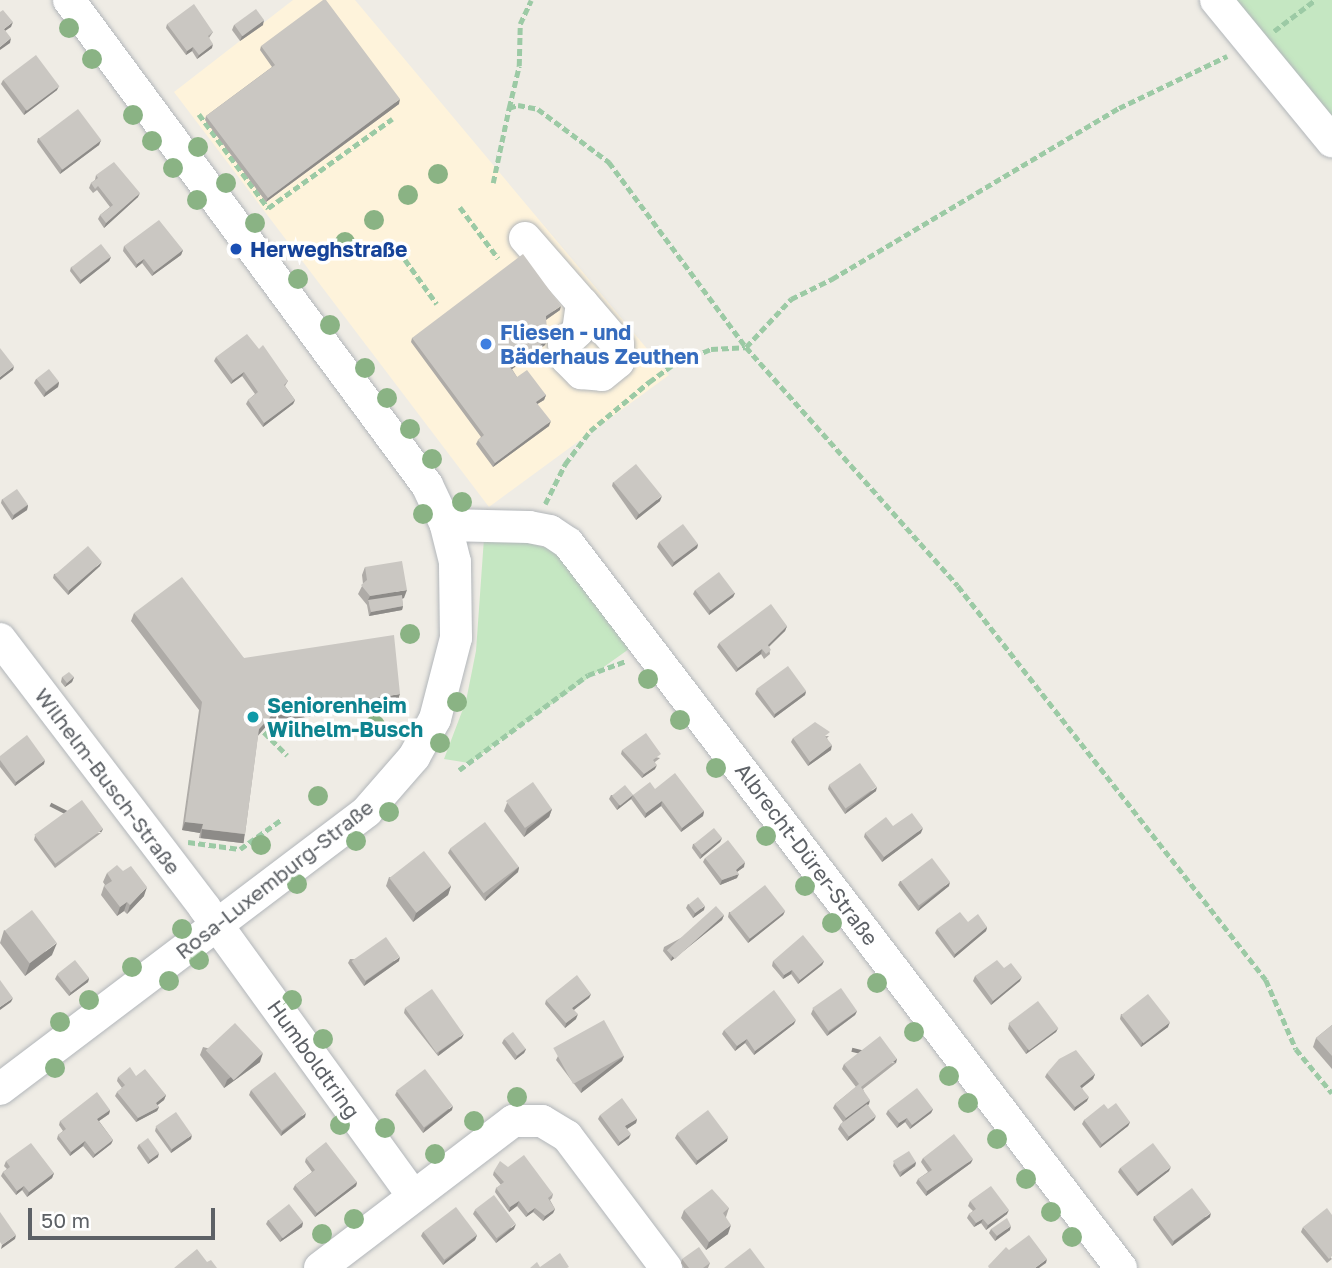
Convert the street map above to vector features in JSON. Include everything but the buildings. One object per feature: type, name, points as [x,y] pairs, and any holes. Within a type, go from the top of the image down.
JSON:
[{"type":"street","points":[[69,0],[408,457],[446,524]]},
{"type":"street","points":[[1216,0],[1332,141]]},
{"type":"street","points":[[525,238],[582,303]]},
{"type":"street","name":"Albrecht-Dürer-Straße","points":[[446,524],[539,529],[568,543],[1121,1268]]},
{"type":"street","name":"Rosa-Luxemburg-Straße","points":[[0,1089],[367,811],[414,757],[444,695],[456,638],[455,562],[446,524]]},
{"type":"street","name":"Wilhelm-Busch-Straße","points":[[0,639],[216,925]]},
{"type":"street","name":"Humboldtring","points":[[216,925],[412,1194]]},
{"type":"street","points":[[320,1268],[412,1194],[513,1121],[542,1121],[566,1136],[666,1268]]},
{"type":"path","points":[[493,183],[519,66],[520,24],[531,0]]},
{"type":"path","points":[[539,529],[545,503],[565,464],[590,431],[674,364],[711,349],[746,348],[790,299],[832,279],[1090,130],[1119,108],[1252,44],[1315,0]]},
{"type":"path","points":[[509,108],[538,109],[609,162],[746,348],[958,586],[1266,980],[1296,1049],[1332,1093]]},
{"type":"path","points":[[199,114],[268,208],[392,120]]},
{"type":"path","points":[[460,207],[498,258]]},
{"type":"path","points":[[399,251],[437,304]]},
{"type":"path","points":[[459,770],[589,675],[609,664],[657,657]]},
{"type":"path","points":[[264,732],[287,755]]},
{"type":"path","points":[[182,842],[240,849],[282,819]]},
{"type":"shaded area","points":[[293,0],[355,0],[669,375],[489,507],[174,92]]},
{"type":"green space","points":[[1229,0],[1332,0],[1332,126]]},
{"type":"green space","points":[[484,538],[509,538],[551,549],[581,576],[636,644],[469,763],[444,759],[466,701],[476,651]]},
{"type":"place","name":"Herweghstraße","points":[[236,249]]},
{"type":"place","name":"Fliesen - und Bäderhaus Zeuthen","points":[[486,344]]},
{"type":"place","name":"Seniorenheim Wilhelm-Busch","points":[[253,717]]}]
